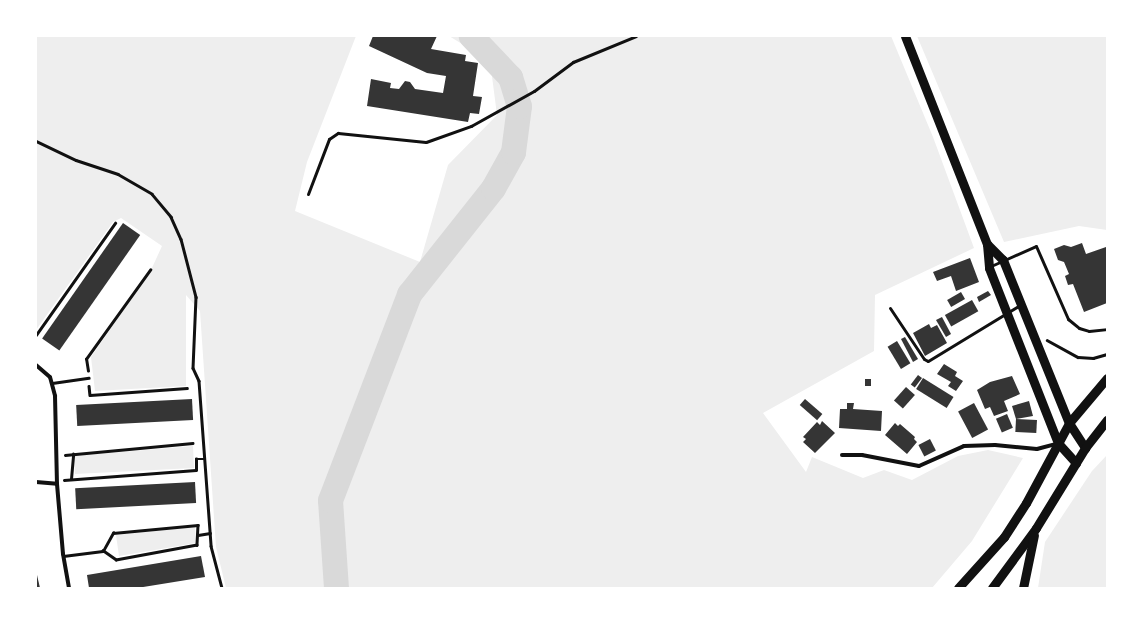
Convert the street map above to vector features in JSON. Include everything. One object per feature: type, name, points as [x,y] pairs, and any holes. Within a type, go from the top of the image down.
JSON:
[{"type":"main road","points":[[905,36],[987,244],[989,268],[1058,443],[1076,463]]},
{"type":"main road","points":[[987,244],[1003,260],[1069,423],[1085,448]]},
{"type":"main road","points":[[958,588],[989,556],[1026,503],[1069,423],[1107,378]]},
{"type":"main road","points":[[992,588],[1036,528],[1085,448],[1107,420]]},
{"type":"main road","points":[[1023,588],[1036,528]]},
{"type":"street","points":[[36,365],[44,371],[52,384],[55,396],[57,482],[63,556],[69,588]]},
{"type":"street","points":[[842,454],[862,455],[919,466],[964,446],[995,445],[1037,449],[1058,443]]},
{"type":"street","points":[[36,482],[57,482]]},
{"type":"lane","points":[[308,194],[329,139],[338,133],[426,142],[471,126],[507,108],[534,91],[573,62],[636,36]]},
{"type":"lane","points":[[989,268],[1003,260],[1036,246],[1068,319],[1079,328],[1089,331],[1107,329]]},
{"type":"lane","points":[[890,308],[924,359],[928,361],[1021,304]]},
{"type":"lane","points":[[52,384],[88,378]]},
{"type":"lane","points":[[63,556],[103,551]]},
{"type":"path","points":[[36,141],[76,160],[118,174],[152,194],[171,217],[182,239],[196,297],[193,368],[199,381],[210,533],[222,588]]},
{"type":"path","points":[[36,335],[115,223]]},
{"type":"path","points":[[150,270],[86,359],[90,395],[187,388]]},
{"type":"path","points":[[1037,343],[1048,340],[1065,352],[1078,356],[1093,358],[1107,354]]},
{"type":"path","points":[[56,456],[192,443]]},
{"type":"path","points":[[71,479],[73,454]]},
{"type":"path","points":[[57,482],[71,479],[196,470],[196,459],[205,459]]},
{"type":"path","points":[[198,524],[198,545],[116,560],[103,551],[113,533],[198,524]]},
{"type":"path","points":[[198,535],[210,533]]},
{"type":"shaded area","points":[[36,36],[356,36],[307,162],[295,211],[420,262],[448,165],[497,115],[490,61],[449,36],[891,36],[933,137],[974,248],[875,295],[874,351],[763,413],[806,472],[812,457],[863,478],[884,470],[912,480],[958,456],[988,450],[1023,458],[972,541],[932,588],[226,588],[216,547],[200,311],[186,295],[186,386],[95,391],[91,357],[151,270],[162,246],[121,218],[113,222],[36,330]]},
{"type":"shaded area","points":[[917,36],[1107,36],[1107,230],[1079,226],[1004,242]]},
{"type":"shaded area","points":[[193,446],[194,468],[75,474],[74,456]]},
{"type":"shaded area","points":[[1107,455],[1107,588],[1038,588],[1045,542],[1092,471]]},
{"type":"shaded area","points":[[195,527],[196,543],[119,556],[116,535]]},
{"type":"building","points":[[373,36],[437,36],[431,49],[466,55],[465,61],[478,63],[473,96],[482,97],[479,114],[470,113],[468,122],[367,106],[371,79],[391,83],[390,88],[399,89],[405,81],[410,82],[415,89],[443,93],[446,76],[427,73],[369,46]]},
{"type":"building","points":[[123,223],[140,235],[59,351],[42,339]]},
{"type":"building","points":[[1082,243],[1086,254],[1106,247],[1107,250],[1107,303],[1084,312],[1073,284],[1068,285],[1065,276],[1069,274],[1064,262],[1058,260],[1054,249],[1064,245],[1071,247]]},
{"type":"building","points":[[970,258],[979,282],[956,291],[951,276],[937,281],[933,272]]},
{"type":"building","points":[[988,291],[991,295],[979,302],[977,297]]},
{"type":"building","points":[[961,292],[965,299],[951,307],[947,300]]},
{"type":"building","points":[[972,300],[978,311],[951,326],[945,315]]},
{"type":"building","points":[[942,317],[951,334],[946,337],[936,320]]},
{"type":"building","points":[[929,324],[931,328],[937,325],[947,343],[925,356],[913,333]]},
{"type":"building","points":[[905,337],[918,359],[913,362],[901,339]]},
{"type":"building","points":[[897,341],[910,363],[901,369],[888,347]]},
{"type":"building","points":[[944,364],[957,372],[955,376],[963,381],[956,391],[948,386],[951,382],[937,374]]},
{"type":"building","points":[[918,375],[922,378],[915,388],[911,385]]},
{"type":"building","points":[[1012,376],[1020,394],[1004,401],[1008,411],[994,416],[990,407],[985,409],[977,390],[990,382]]},
{"type":"building","points":[[923,378],[954,397],[947,408],[916,389]]},
{"type":"building","points":[[865,379],[871,379],[871,386],[865,386]]},
{"type":"building","points":[[906,387],[915,395],[903,408],[894,400]]},
{"type":"building","points":[[192,399],[193,420],[77,426],[76,405]]},
{"type":"building","points":[[805,399],[822,414],[817,420],[800,405]]},
{"type":"building","points":[[1029,401],[1033,416],[1016,419],[1012,406]]},
{"type":"building","points":[[847,403],[854,403],[853,409],[882,411],[881,431],[839,428],[840,409],[847,409]]},
{"type":"building","points":[[974,403],[988,429],[972,438],[958,411]]},
{"type":"building","points":[[1007,414],[1013,428],[1002,432],[996,419]]},
{"type":"building","points":[[1016,419],[1037,420],[1036,433],[1015,432]]},
{"type":"building","points":[[822,421],[835,433],[815,453],[803,442],[806,439],[803,437],[817,422],[820,425]]},
{"type":"building","points":[[895,423],[898,426],[900,424],[915,437],[914,439],[917,442],[907,454],[885,435]]},
{"type":"building","points":[[930,439],[936,451],[924,456],[918,445]]},
{"type":"building","points":[[195,482],[196,503],[76,509],[75,488]]},
{"type":"building","points":[[201,556],[205,577],[137,588],[89,588],[87,575]]},
{"type":"building","points":[[37,575],[40,588],[36,588]]},
{"type":"waterway","points":[[336,588],[330,500],[409,294],[493,188],[513,152],[519,106],[510,77],[471,36]]}]
